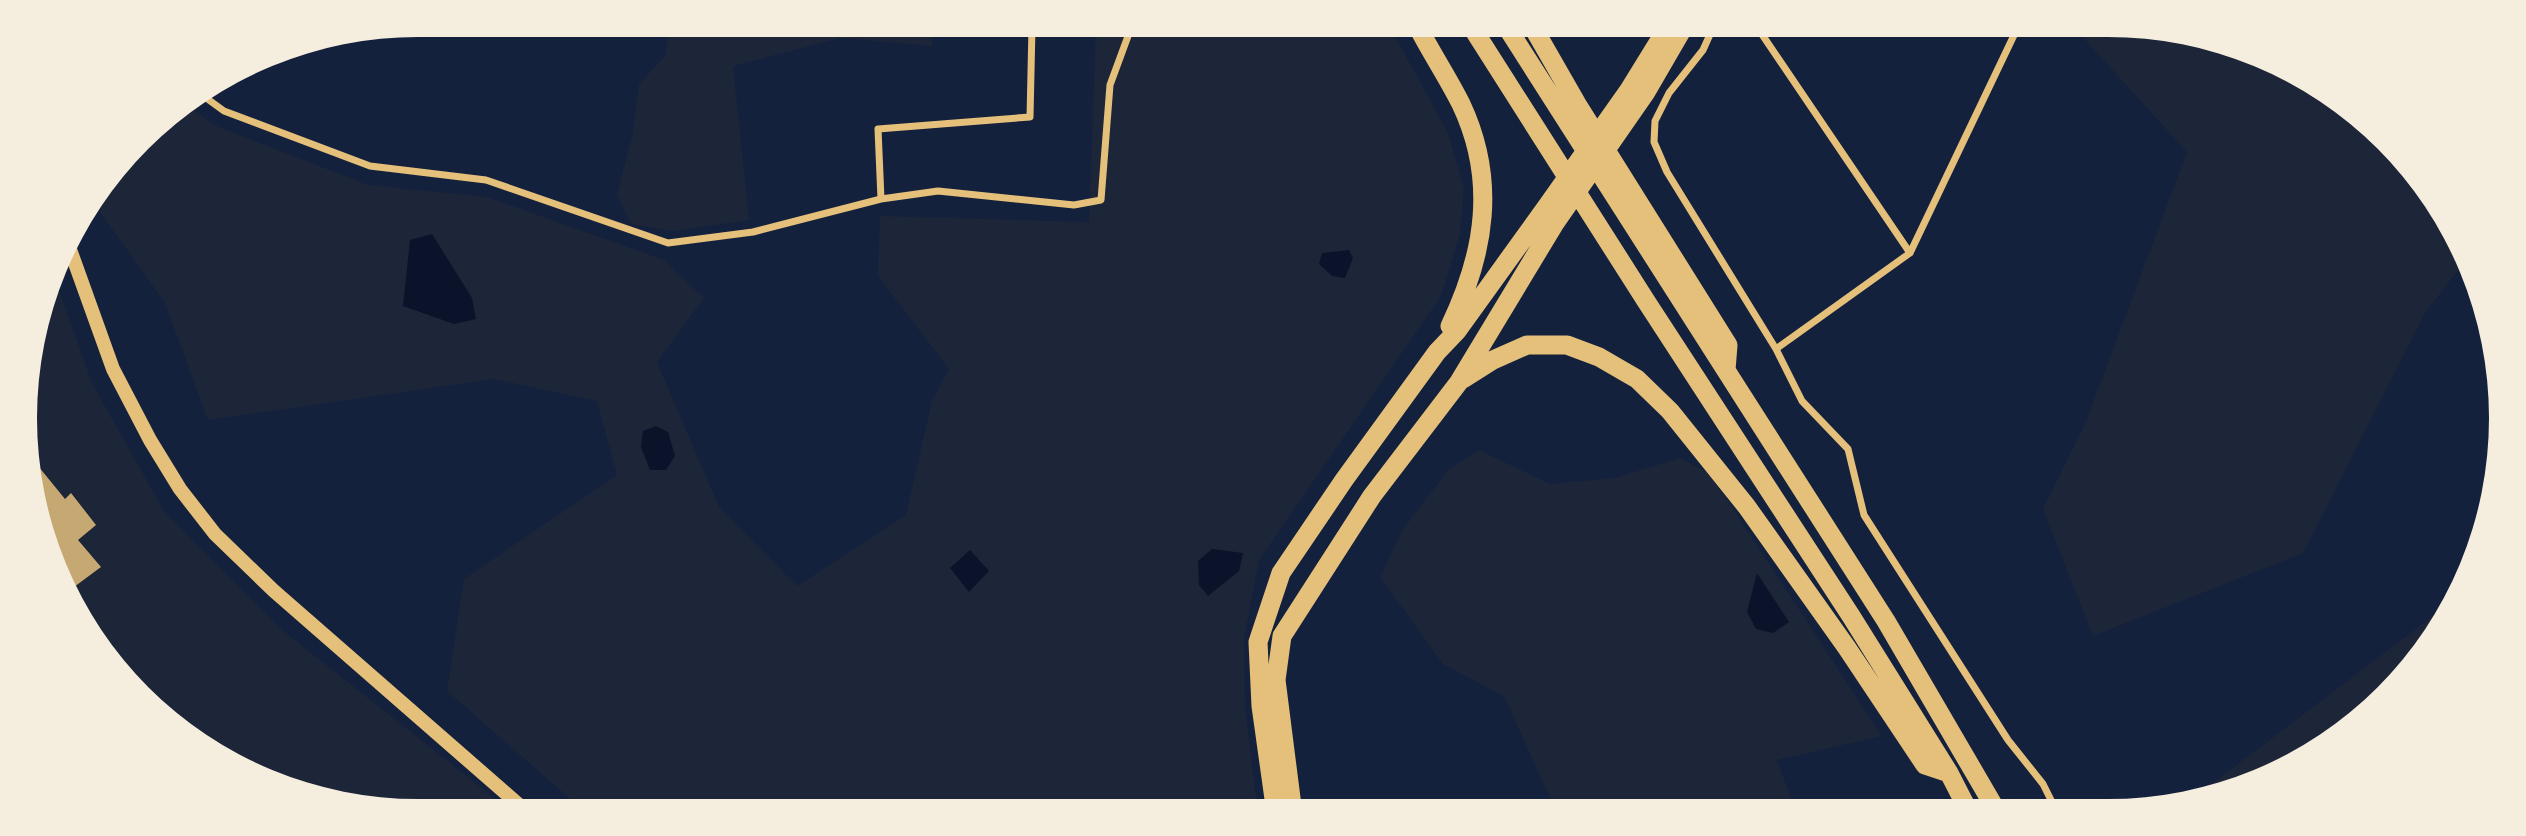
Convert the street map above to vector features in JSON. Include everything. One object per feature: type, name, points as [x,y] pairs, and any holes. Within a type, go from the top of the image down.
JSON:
[{"type":"highway","points":[[1423,37],[1461,105],[1474,139],[1483,181],[1483,224],[1474,270],[1437,352]]},
{"type":"highway","points":[[1478,37],[1844,605],[1949,773],[1962,799]]},
{"type":"highway","points":[[1513,37],[1886,621],[1990,799]]},
{"type":"highway","points":[[1539,37],[1577,104],[1728,345],[1726,370]]},
{"type":"highway","points":[[1274,799],[1261,706],[1258,642],[1280,573],[1437,352],[1457,331],[1547,206],[1629,89],[1662,37]]},
{"type":"highway","points":[[1291,799],[1276,680],[1282,636],[1372,496],[1459,382],[1555,223],[1646,92],[1678,37]]},
{"type":"highway","points":[[1459,382],[1493,359],[1527,345],[1567,345],[1600,357],[1637,379],[1670,411],[1747,507],[1847,648],[1925,765],[1949,773]]},
{"type":"main road","points":[[73,257],[113,369],[150,440],[180,489],[215,534],[274,591],[512,799]]},
{"type":"street","points":[[881,199],[878,129],[1030,117],[1032,37]]},
{"type":"street","points":[[208,100],[223,111],[370,166],[486,180],[668,243],[753,232],[881,199],[938,191],[1074,205],[1101,200],[1110,85],[1128,37]]},
{"type":"street","points":[[1709,37],[1703,50],[1670,93],[1655,121],[1654,142],[1667,172],[1776,349],[1802,401],[1847,449],[1864,515],[2008,740],[2043,784],[2050,799]]},
{"type":"street","points":[[1764,37],[1910,254]]},
{"type":"street","points":[[1776,349],[1910,254],[2014,37]]},
{"type":"shaded area","points":[[667,37],[932,37],[932,46],[840,38],[733,66],[749,220],[673,231],[631,224],[617,195],[633,133],[639,84],[666,55]]},
{"type":"shaded area","points":[[1096,37],[1395,37],[1448,133],[1464,188],[1460,234],[1441,296],[1259,560],[1244,638],[1245,709],[1256,799],[570,799],[447,691],[464,579],[617,475],[597,401],[494,379],[208,420],[165,303],[99,210],[148,148],[194,110],[216,126],[368,185],[487,197],[664,260],[704,298],[657,362],[719,507],[797,586],[906,515],[932,401],[949,369],[878,276],[880,216],[1089,222]]},
{"type":"shaded area","points":[[2083,37],[2133,38],[2182,44],[2231,57],[2299,88],[2359,131],[2395,167],[2425,206],[2459,269],[2425,313],[2303,553],[2093,636],[2043,509],[2085,424],[2187,152]]},
{"type":"shaded area","points":[[432,234],[472,298],[476,319],[454,324],[403,306],[410,240]]},
{"type":"shaded area","points":[[1349,250],[1353,258],[1345,278],[1332,276],[1319,264],[1322,253]]},
{"type":"shaded area","points":[[59,290],[92,383],[164,511],[282,630],[496,799],[368,796],[295,779],[249,760],[206,735],[167,705],[131,669],[101,630],[76,587],[57,541],[44,492],[38,443],[38,393],[44,344]]},
{"type":"shaded area","points":[[656,426],[668,432],[675,456],[666,470],[650,470],[641,447],[643,431]]},
{"type":"shaded area","points":[[1479,450],[1550,484],[1615,478],[1680,458],[1710,474],[1882,736],[1777,760],[1791,799],[1551,799],[1504,696],[1443,664],[1380,577],[1403,529],[1449,469]]},
{"type":"shaded area","points":[[1212,549],[1243,553],[1239,571],[1208,596],[1199,585],[1198,561]]},
{"type":"shaded area","points":[[970,550],[989,571],[969,592],[950,568]]},
{"type":"shaded area","points":[[1757,573],[1789,622],[1773,633],[1756,629],[1747,612]]},
{"type":"shaded area","points":[[2434,615],[2410,650],[2378,688],[2340,720],[2277,760],[2210,785]]},
{"type":"building","points":[[40,468],[65,499],[71,493],[96,525],[78,540],[101,567],[76,586],[57,541]]}]
